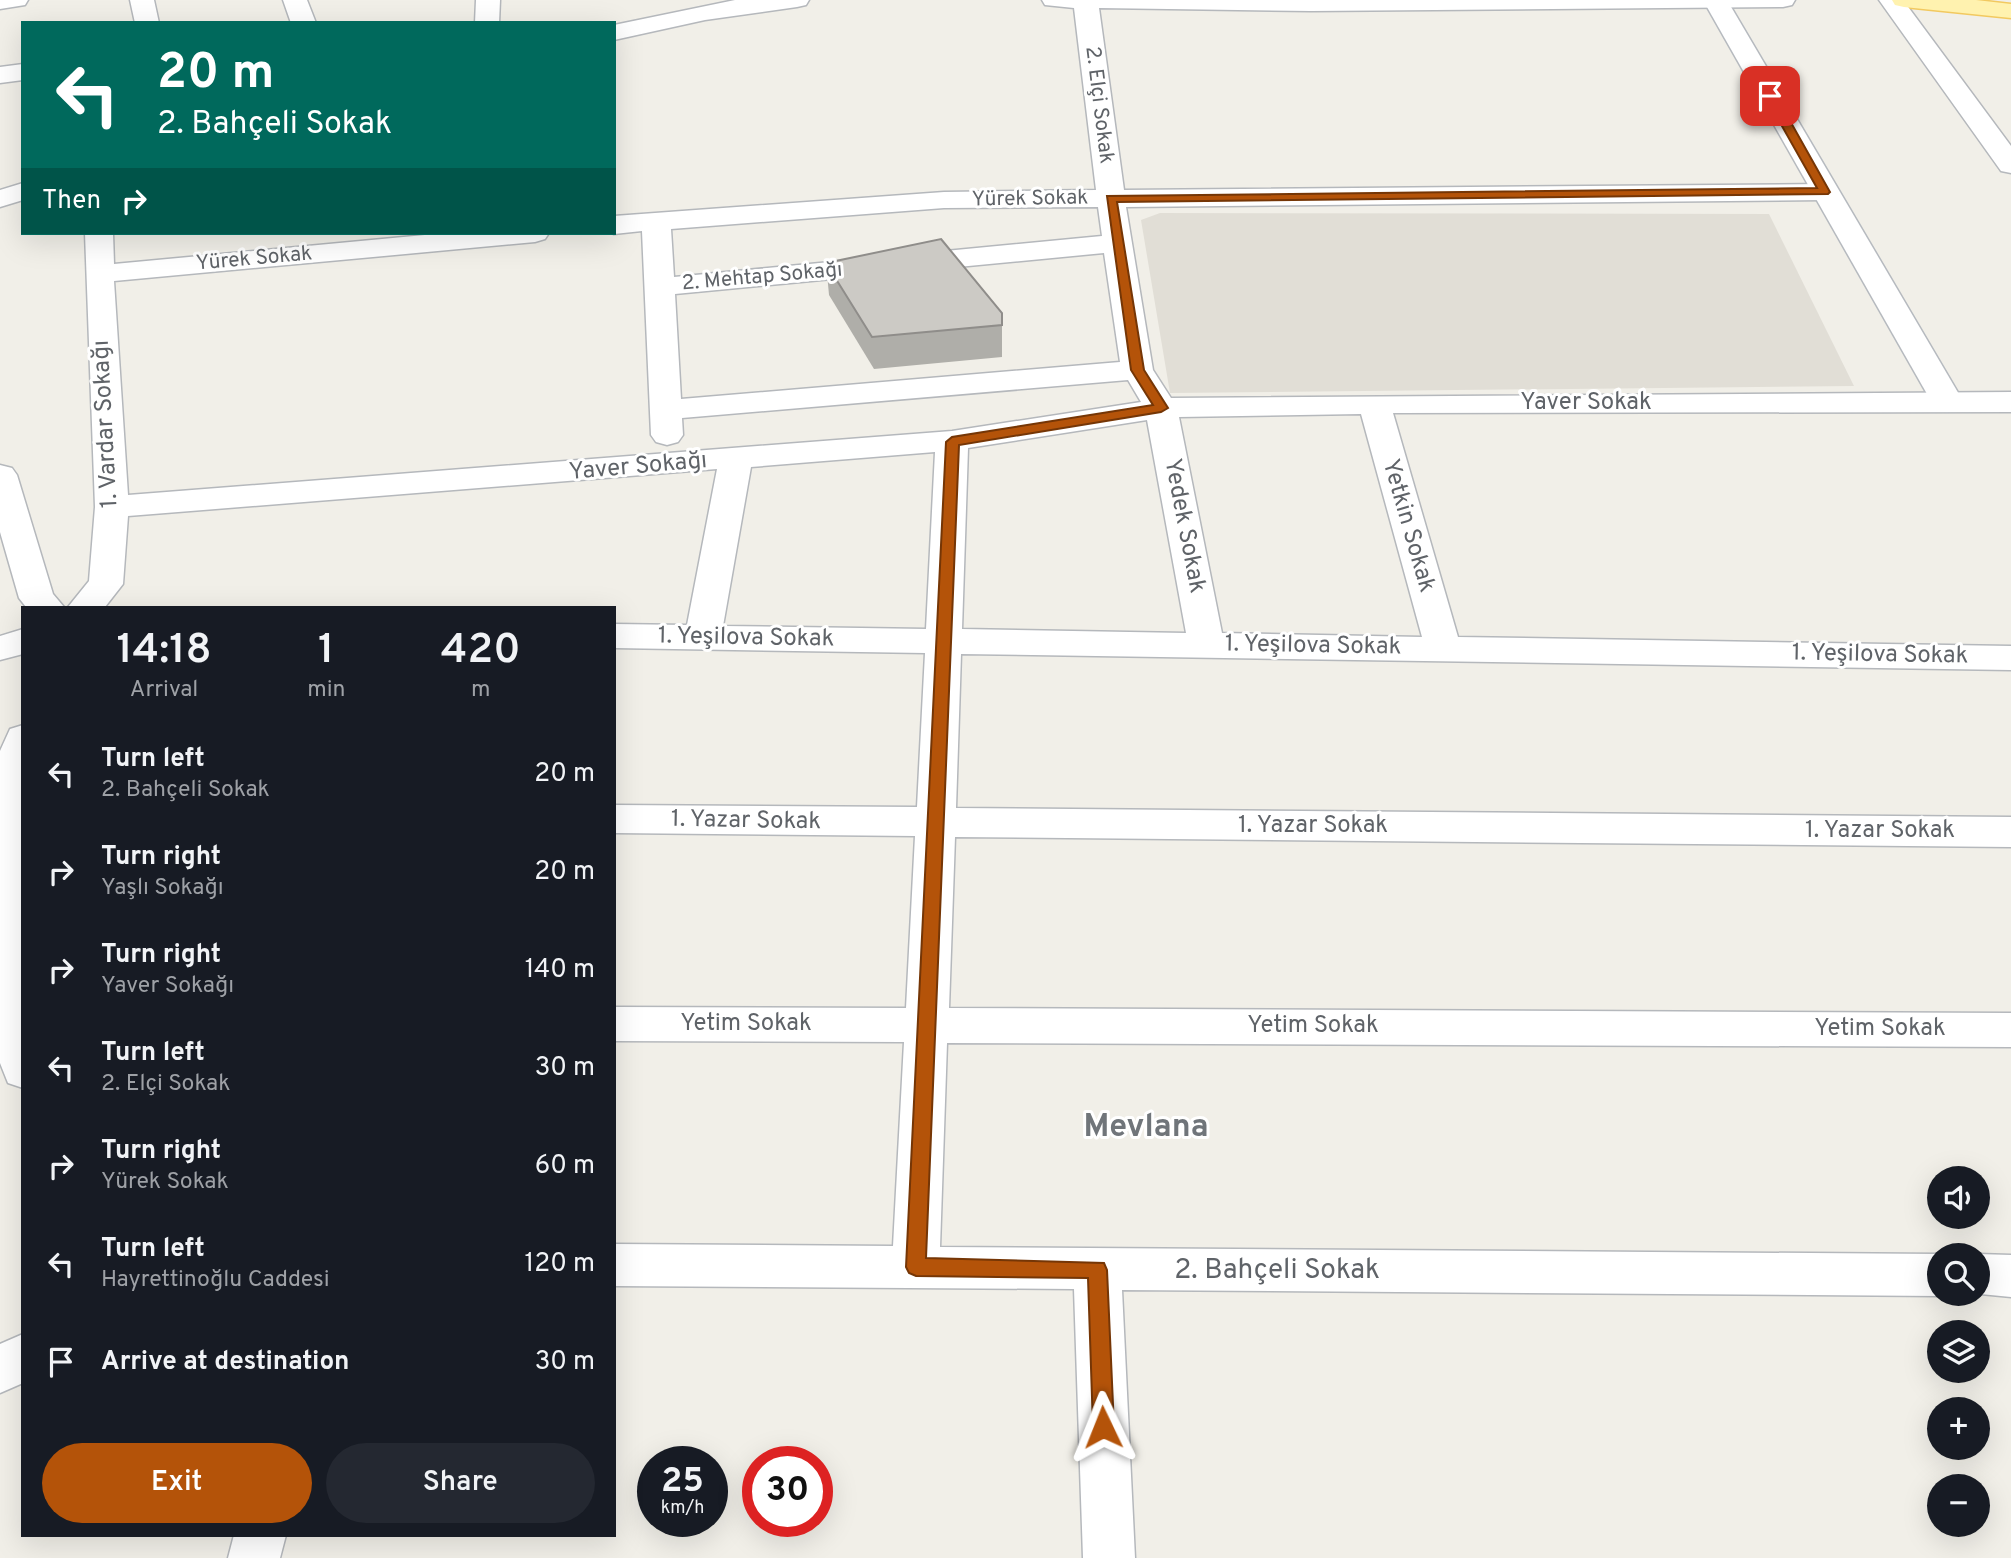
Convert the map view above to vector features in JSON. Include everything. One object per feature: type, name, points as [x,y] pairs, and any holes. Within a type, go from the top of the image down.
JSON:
[{"type":"main road","points":[[1904,0],[2011,11]]},
{"type":"street","points":[[0,2],[16,0]]},
{"type":"street","points":[[142,0],[147,21]]},
{"type":"street","points":[[295,0],[303,21]]},
{"type":"street","points":[[486,21],[488,0]]},
{"type":"street","points":[[616,32],[673,8],[797,0]]},
{"type":"street","points":[[1054,0],[1783,0]]},
{"type":"street","points":[[1891,0],[2011,165]]},
{"type":"street","points":[[1716,1],[1947,401]]},
{"type":"street","name":"2. Elçi Sokak","points":[[1086,2],[1116,243],[1137,370],[1161,408]]},
{"type":"street","points":[[0,75],[21,72]]},
{"type":"street","points":[[0,199],[21,192]]},
{"type":"street","name":"Yürek Sokak","points":[[616,225],[944,200],[1824,192]]},
{"type":"street","points":[[656,221],[667,410],[666,465]]},
{"type":"street","name":"1. Vardar Sokağı","points":[[87,606],[106,584],[112,507],[99,235]]},
{"type":"street","name":"Yürek Sokak","points":[[99,274],[514,235]]},
{"type":"street","name":"2. Mehtap Sokağı","points":[[659,287],[1116,243]]},
{"type":"street","points":[[667,410],[1137,370]]},
{"type":"street","name":"Yaver Sokak","points":[[1161,408],[1374,404],[1947,401],[2009,406]]},
{"type":"street","name":"Yetkin Sokak","points":[[1374,404],[1443,648]]},
{"type":"street","name":"Yaver Sokağı","points":[[112,507],[952,442],[1161,408]]},
{"type":"street","name":"Yedek Sokak","points":[[1161,408],[1206,644]]},
{"type":"street","points":[[916,1267],[952,442]]},
{"type":"street","points":[[703,637],[737,458]]},
{"type":"street","points":[[1,486],[37,598],[45,606]]},
{"type":"street","name":"1. Yeşilova Sokak","points":[[616,636],[2011,658]]},
{"type":"street","points":[[0,648],[21,642]]},
{"type":"street","points":[[0,731],[21,725]]},
{"type":"street","points":[[21,751],[12,811],[21,1047]]},
{"type":"street","name":"1. Yazar Sokak","points":[[616,819],[2011,832]]},
{"type":"street","name":"Yetim Sokak","points":[[616,1024],[2011,1030]]},
{"type":"street","name":"2. Bahçeli Sokak","points":[[616,1265],[1927,1275]]},
{"type":"street","points":[[1097,1270],[1109,1558]]},
{"type":"street","points":[[1990,1275],[2011,1276]]},
{"type":"street","points":[[0,1370],[21,1357]]},
{"type":"street","points":[[254,1558],[259,1537]]},
{"type":"shaded area","points":[[1160,213],[1769,214],[1854,386],[1170,393],[1141,220]]},
{"type":"building","points":[[941,239],[1002,313],[1002,325],[872,337],[826,263]]},
{"type":"district","name":"Mevlana","points":[[1146,1128]]},
{"type":"route","points":[[1103,1427],[1097,1270],[916,1267],[952,442],[1161,408],[1137,370],[1111,198],[1824,192],[1770,96]]}]
